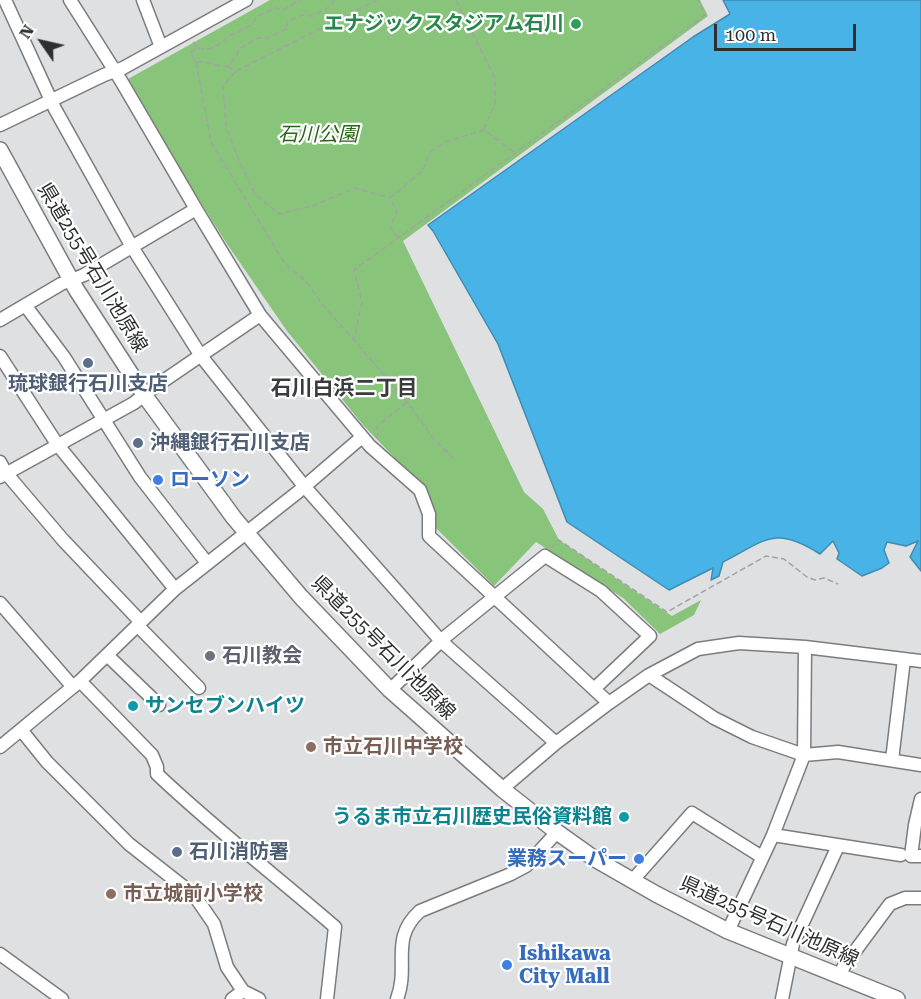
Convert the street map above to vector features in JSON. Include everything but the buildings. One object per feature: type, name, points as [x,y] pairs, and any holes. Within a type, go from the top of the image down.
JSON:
[{"type":"main road","name":"県道255号石川池原線","points":[[0,150],[71,280],[145,396],[245,533],[301,597],[390,690],[502,789],[557,832],[632,881],[728,931],[891,998]]},
{"type":"street","points":[[5,0],[51,101],[132,247],[201,356],[304,486],[441,641],[556,743]]},
{"type":"street","points":[[70,0],[115,71],[260,315],[368,439],[370,446],[420,490],[429,514],[429,536],[609,703]]},
{"type":"street","points":[[143,0],[161,47]]},
{"type":"street","points":[[0,125],[115,71],[246,0]]},
{"type":"street","points":[[0,320],[84,275],[196,209]]},
{"type":"street","points":[[25,305],[64,357],[140,477],[207,563]]},
{"type":"street","points":[[199,688],[2,471],[145,396],[153,388],[260,315]]},
{"type":"street","points":[[0,356],[57,444],[175,589]]},
{"type":"street","points":[[0,747],[76,684],[175,589],[304,486],[368,439]]},
{"type":"street","points":[[390,690],[441,641],[545,556],[601,591],[650,636],[594,688]]},
{"type":"street","points":[[0,603],[76,684],[152,755],[157,774],[205,818],[335,927],[327,999]]},
{"type":"street","points":[[502,789],[556,743],[609,703],[649,675],[698,649],[739,643],[921,661]]},
{"type":"street","points":[[728,931],[773,835],[804,755],[804,648]]},
{"type":"street","points":[[106,655],[159,705]]},
{"type":"street","points":[[892,760],[904,659]]},
{"type":"street","points":[[649,675],[714,718],[752,738],[804,755],[838,752],[921,765]]},
{"type":"street","points":[[22,731],[47,762],[120,836],[194,895],[214,924],[227,967],[243,991],[259,999]]},
{"type":"street","points":[[921,799],[911,856],[921,856]]},
{"type":"street","points":[[632,881],[692,813],[762,856]]},
{"type":"street","points":[[397,999],[401,990],[403,936],[408,921],[420,911],[526,866],[557,832]]},
{"type":"street","points":[[773,835],[901,855]]},
{"type":"street","points":[[782,999],[792,944],[838,846]]},
{"type":"street","points":[[839,976],[890,904],[905,898],[921,898]]},
{"type":"street","points":[[0,954],[62,999]]},
{"type":"street","points":[[232,999],[243,991]]},
{"type":"path","points":[[190,39],[197,47],[209,49],[253,24],[256,17],[276,8],[283,10],[300,0]]},
{"type":"path","points":[[228,66],[237,56],[239,49],[258,38],[268,38],[288,28],[287,22],[303,15],[312,16],[331,6],[334,0]]},
{"type":"path","points":[[377,0],[235,72],[223,86],[225,127],[255,194],[279,214],[315,205],[355,188],[390,198],[397,212],[390,226],[398,238]]},
{"type":"path","points":[[390,198],[423,170],[430,152],[445,142],[483,130],[495,104],[495,78],[456,0]]},
{"type":"path","points":[[354,340],[363,302],[354,270],[705,15],[698,0]]},
{"type":"path","points":[[197,47],[190,54],[195,62],[211,142],[285,264],[306,281],[322,305],[407,402],[433,438],[454,459]]},
{"type":"path","points":[[195,62],[207,61],[219,66],[228,66],[235,72]]},
{"type":"path","points":[[483,130],[516,153]]},
{"type":"path","points":[[368,439],[378,434],[376,427],[407,402]]},
{"type":"path","points":[[545,556],[558,540],[667,612],[766,556],[784,559],[807,577],[815,580],[824,578],[838,584]]},
{"type":"green space","name":"石川公園","points":[[270,0],[700,0],[708,16],[403,241],[524,492],[543,509],[559,540],[672,616],[701,600],[694,615],[660,634],[623,598],[536,542],[494,586],[434,526],[422,486],[363,425],[287,331],[227,244],[177,165],[128,79]]},
{"type":"water","points":[[723,0],[921,0],[921,571],[910,557],[918,541],[906,546],[887,542],[884,550],[889,563],[862,576],[837,559],[839,553],[833,541],[820,554],[805,545],[781,538],[761,542],[723,562],[719,576],[711,580],[713,568],[669,590],[567,522],[498,344],[428,225],[693,37],[730,14]]},
{"type":"place","name":"エナジックスタジアム石川","points":[[576,24]]},
{"type":"place","name":"琉球銀行石川支店","points":[[88,363]]},
{"type":"place","name":"沖縄銀行石川支店","points":[[138,443]]},
{"type":"place","name":"ローソン","points":[[158,480]]},
{"type":"place","name":"石川教会","points":[[210,656]]},
{"type":"place","name":"サンセブンハイツ","points":[[133,706]]},
{"type":"place","name":"市立石川中学校","points":[[311,747]]},
{"type":"place","name":"うるま市立石川歴史民俗資料館","points":[[624,817]]},
{"type":"place","name":"石川消防署","points":[[177,852]]},
{"type":"place","name":"業務スーパー","points":[[639,859]]},
{"type":"place","name":"市立城前小学校","points":[[111,894]]},
{"type":"place","name":"Ishikawa City Mall","points":[[507,965]]},
{"type":"district","name":"石川白浜二丁目","points":[[344,389]]}]
